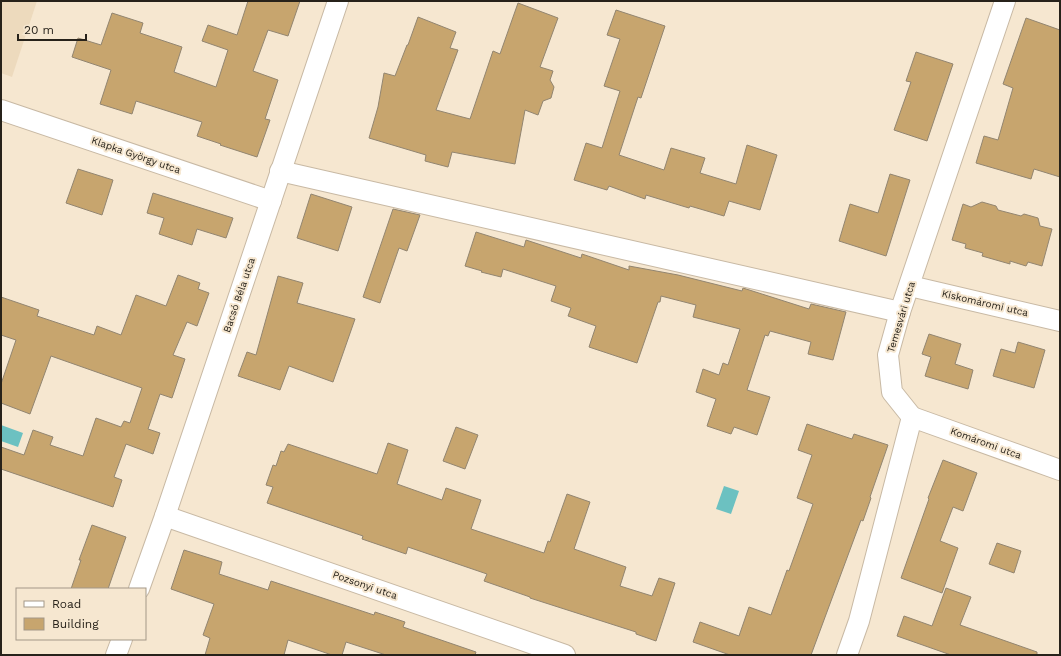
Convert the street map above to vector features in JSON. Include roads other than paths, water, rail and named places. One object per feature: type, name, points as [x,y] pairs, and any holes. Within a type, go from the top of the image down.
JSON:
[{"type":"street","name":"Bacsó Béla utca","points":[[139,588],[165,516],[338,1]]},
{"type":"street","name":"Temesvári utca","points":[[912,417],[892,392],[888,355],[900,312],[1005,1]]},
{"type":"street","name":"Klapka György utca","points":[[1,110],[270,201]]},
{"type":"street","points":[[280,171],[900,312]]},
{"type":"street","name":"Kiskomáromi utca","points":[[910,286],[1060,321]]},
{"type":"street","points":[[847,655],[859,621],[912,417]]},
{"type":"street","name":"Komáromi utca","points":[[912,417],[1060,470]]},
{"type":"street","name":"Pozsonyi utca","points":[[165,516],[565,655]]},
{"type":"street","points":[[116,655],[122,640]]},
{"type":"water","points":[[1,425],[23,433],[18,447],[1,441]]},
{"type":"water","points":[[724,486],[739,491],[731,514],[716,509]]}]
